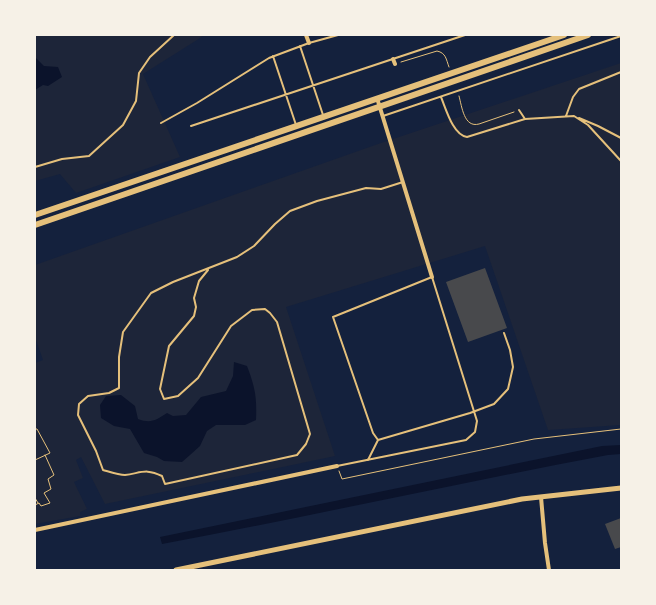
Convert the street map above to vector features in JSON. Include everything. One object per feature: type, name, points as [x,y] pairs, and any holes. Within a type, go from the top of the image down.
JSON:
[{"type":"main road","points":[[35,215],[564,35]]},
{"type":"main road","points":[[35,225],[588,35]]},
{"type":"street","points":[[306,35],[309,43]]},
{"type":"street","points":[[393,59],[395,64]]},
{"type":"street","points":[[377,98],[432,276]]},
{"type":"street","points":[[35,530],[337,466]]},
{"type":"street","points":[[176,570],[522,499],[621,488]]},
{"type":"street","points":[[541,497],[549,570]]},
{"type":"lane","points":[[35,167],[62,158],[89,156],[123,125],[136,101],[139,73],[150,57],[174,35]]},
{"type":"lane","points":[[161,123],[197,103],[272,56],[338,35]]},
{"type":"lane","points":[[191,126],[465,35]]},
{"type":"lane","points":[[383,116],[621,36]]},
{"type":"lane","points":[[300,46],[324,116]]},
{"type":"lane","points":[[272,56],[296,126]]},
{"type":"lane","points":[[566,116],[573,97],[579,88],[621,72]]},
{"type":"lane","points":[[440,97],[456,131],[462,137],[467,138],[525,118],[574,116],[621,138]]},
{"type":"lane","points":[[519,110],[525,118]]},
{"type":"lane","points":[[574,116],[588,125],[621,161]]},
{"type":"lane","points":[[208,270],[199,281],[194,298],[196,307],[194,316],[169,346],[160,389],[164,399],[178,396],[198,378],[231,326],[252,310],[265,309],[277,322],[310,434],[306,444],[297,455],[164,484],[162,476],[152,471],[136,472],[124,475],[103,470],[78,415],[79,404],[88,396],[109,392],[119,388],[119,357],[123,332],[151,293],[173,282],[208,270],[237,257],[254,246],[290,211],[317,201],[366,188],[381,189],[403,182]]},
{"type":"lane","points":[[337,466],[466,440],[475,432],[477,421],[432,276],[333,317],[374,433],[378,440]]},
{"type":"lane","points":[[368,460],[378,440],[470,413],[494,404],[508,389],[513,367],[510,350],[504,333]]},
{"type":"path","points":[[35,429],[37,429],[50,453],[35,460]]},
{"type":"path","points":[[337,466],[342,479],[534,439],[621,429]]},
{"type":"path","points":[[35,498],[41,506],[50,503],[44,493],[51,489],[48,479],[54,475],[45,455]]},
{"type":"path","points":[[35,505],[39,503]]},
{"type":"shaded area","points":[[35,35],[204,35],[143,74],[180,157],[76,193],[60,174],[35,181]]},
{"type":"shaded area","points":[[35,57],[44,66],[58,67],[62,77],[48,86],[43,85],[35,90]]},
{"type":"shaded area","points":[[621,63],[621,425],[548,430],[485,246],[286,307],[335,456],[105,504],[81,457],[76,460],[83,478],[74,482],[87,509],[80,512],[80,516],[35,524],[35,363],[43,360],[35,337],[35,265],[378,144]]},
{"type":"shaded area","points":[[234,362],[247,366],[255,392],[256,420],[245,425],[216,425],[207,431],[200,446],[182,462],[164,461],[144,453],[130,429],[114,426],[101,418],[100,405],[106,396],[121,395],[135,406],[138,419],[150,421],[160,418],[167,413],[173,416],[186,415],[201,397],[226,391],[233,376]]},
{"type":"shaded area","points":[[621,445],[621,454],[608,455],[162,544],[160,537],[602,446]]},
{"type":"building","points":[[485,268],[507,328],[468,342],[446,282]]},
{"type":"building","points":[[621,518],[621,547],[615,549],[605,524]]}]
